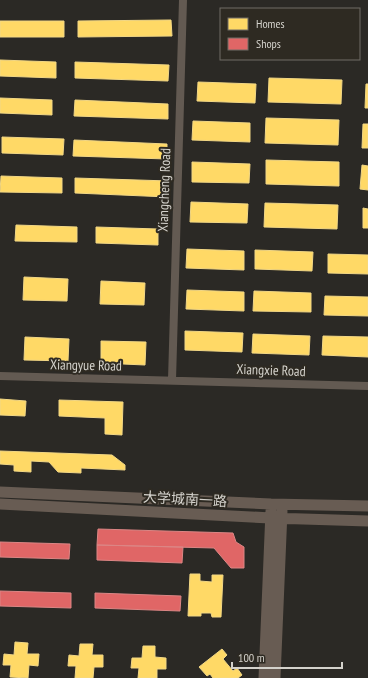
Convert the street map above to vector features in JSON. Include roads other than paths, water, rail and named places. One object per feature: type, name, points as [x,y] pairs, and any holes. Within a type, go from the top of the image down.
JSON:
[{"type":"main road","name":"大学城南一路","points":[[0,492],[277,504],[368,506]]},
{"type":"main road","name":"大学城南一路","points":[[0,504],[271,518],[368,521]]},
{"type":"main road","points":[[264,678],[271,518],[277,504]]},
{"type":"main road","points":[[275,678],[282,518],[277,504]]},
{"type":"street","name":"Xiangcheng Road","points":[[172,380],[183,0]]},
{"type":"street","name":"Xiangyue Road","points":[[0,376],[172,380]]},
{"type":"street","name":"Xiangxie Road","points":[[172,380],[368,386]]}]
